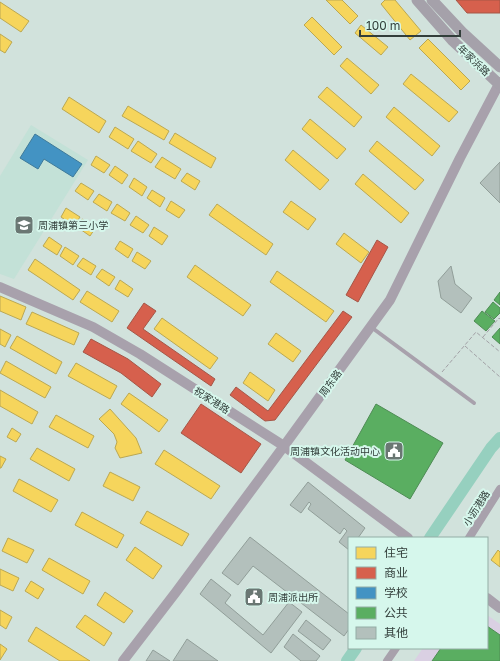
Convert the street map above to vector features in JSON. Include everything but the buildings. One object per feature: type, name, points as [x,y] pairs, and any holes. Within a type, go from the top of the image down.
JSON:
[{"type":"main road","name":"年家浜路","points":[[417,0],[453,41],[500,84]]},
{"type":"main road","name":"年家浜路","points":[[432,0],[462,32],[500,67]]},
{"type":"street","name":"周东路","points":[[123,661],[284,446],[390,300],[460,158],[500,84]]},
{"type":"street","name":"祝家港路","points":[[0,287],[93,327],[140,354],[284,446],[407,537]]},
{"type":"street","name":"小沥港路","points":[[470,537],[500,490]]},
{"type":"street","points":[[488,599],[500,608]]},
{"type":"street","points":[[387,661],[395,649]]},
{"type":"lane","points":[[370,327],[474,403]]},
{"type":"path","points":[[482,337],[500,318]]},
{"type":"path","points":[[438,377],[476,332],[500,352]]},
{"type":"path","points":[[464,346],[500,377]]},
{"type":"shaded area","name":"周浦镇第三小学","points":[[31,125],[88,160],[14,279],[0,274],[0,176]]},
{"type":"shaded area","points":[[488,616],[500,624],[500,661],[414,661],[422,649],[488,649]]},
{"type":"waterway","points":[[431,537],[491,448],[500,438]]},
{"type":"waterway","points":[[347,661],[355,649]]},
{"type":"place","name":"周浦镇第三小学","points":[[24,225]]},
{"type":"place","name":"周浦镇文化活动中心","points":[[394,451]]},
{"type":"place","name":"周浦派出所","points":[[254,597]]}]
